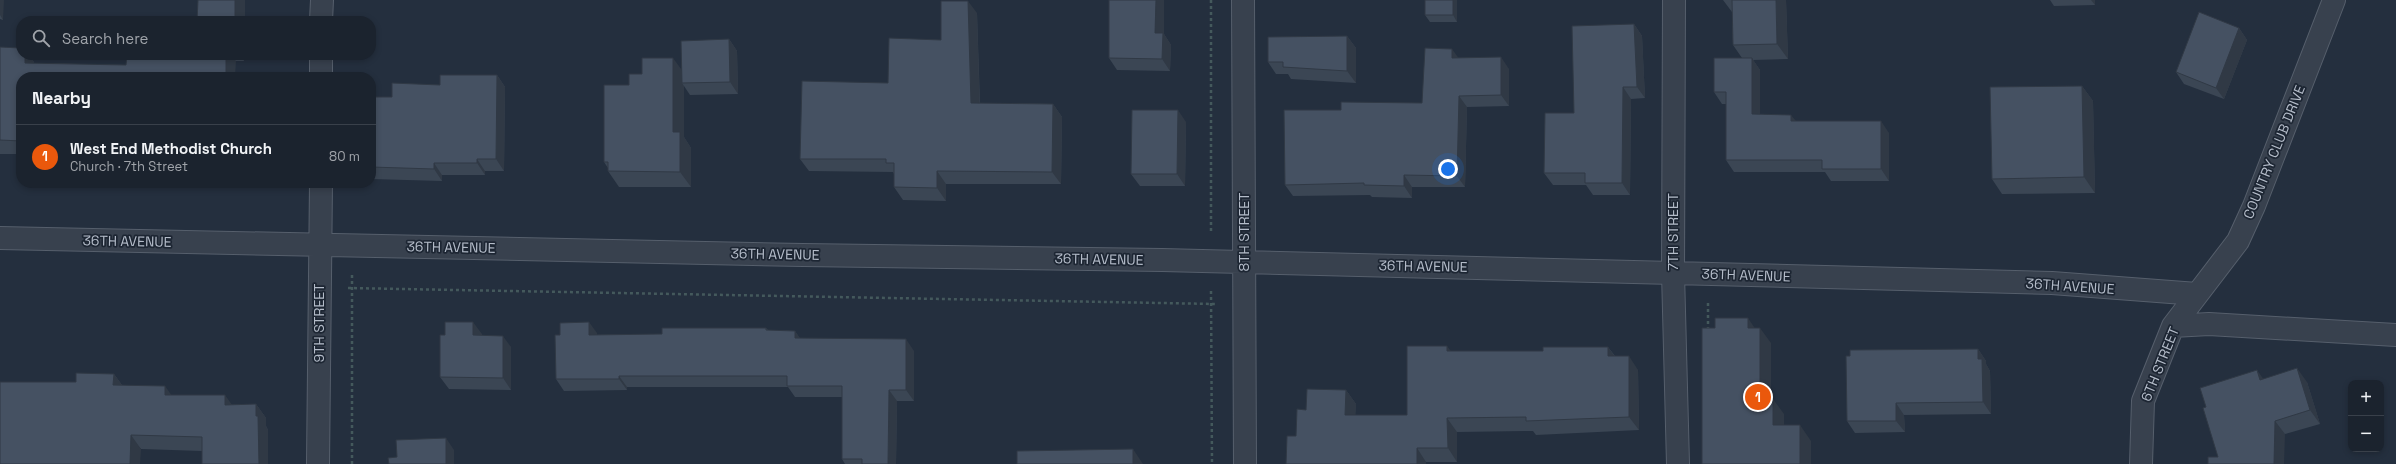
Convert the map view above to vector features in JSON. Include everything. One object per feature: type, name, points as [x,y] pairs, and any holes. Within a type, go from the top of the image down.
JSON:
[{"type":"street","points":[[321,16],[322,0]]},
{"type":"street","name":"8TH STREET","points":[[1243,0],[1245,464]]},
{"type":"street","name":"7TH STREET","points":[[1674,0],[1673,273],[1678,464]]},
{"type":"street","name":"COUNTRY CLUB DRIVE","points":[[2197,294],[2238,240],[2254,206],[2334,0]]},
{"type":"street","points":[[321,60],[321,72]]},
{"type":"street","name":"9TH STREET","points":[[318,464],[321,188]]},
{"type":"street","name":"36TH AVENUE","points":[[0,238],[1244,262],[2052,283],[2197,294]]},
{"type":"street","name":"6TH STREET","points":[[2141,464],[2143,401],[2173,326],[2197,294]]},
{"type":"street","points":[[2173,326],[2209,324],[2396,335]]},
{"type":"path","points":[[352,245],[352,464]]},
{"type":"path","points":[[1708,274],[1708,337]]},
{"type":"path","points":[[319,286],[352,288],[1244,304]]},
{"type":"building","points":[[198,0],[235,0],[235,16],[197,16]]},
{"type":"building","points":[[1109,0],[1156,0],[1155,33],[1163,33],[1162,59],[1109,58]]},
{"type":"building","points":[[1425,0],[1453,0],[1453,15],[1425,15]]},
{"type":"building","points":[[1732,0],[1776,0],[1777,44],[1733,45]]},
{"type":"building","points":[[941,1],[968,1],[971,103],[1053,104],[1052,172],[937,171],[937,188],[894,187],[894,163],[886,163],[886,159],[800,159],[802,81],[888,83],[889,38],[941,40]]},
{"type":"building","points":[[2199,12],[2239,28],[2216,88],[2176,72]]},
{"type":"building","points":[[1634,24],[1637,87],[1623,87],[1622,183],[1585,183],[1585,173],[1544,173],[1545,113],[1574,113],[1572,26]]},
{"type":"building","points":[[1347,36],[1347,71],[1283,67],[1283,62],[1268,62],[1268,37]]},
{"type":"building","points":[[729,39],[730,82],[682,83],[681,41]]},
{"type":"building","points":[[0,47],[16,48],[16,60],[25,60],[25,63],[126,65],[126,60],[226,60],[226,72],[16,72],[16,141],[0,140]]},
{"type":"building","points":[[1425,48],[1452,49],[1452,58],[1501,57],[1501,95],[1459,96],[1457,176],[1404,175],[1404,186],[1364,185],[1364,183],[1285,185],[1284,110],[1341,110],[1341,102],[1422,103]]},
{"type":"building","points":[[642,58],[673,58],[673,132],[680,132],[680,172],[608,171],[608,162],[604,162],[604,85],[629,85],[629,74],[642,74]]},
{"type":"building","points":[[1714,58],[1752,58],[1752,114],[1791,115],[1791,121],[1881,121],[1881,169],[1822,169],[1822,160],[1726,160],[1726,92],[1714,92]]},
{"type":"building","points":[[440,75],[497,75],[496,159],[477,159],[477,163],[434,163],[434,169],[376,167],[376,97],[392,97],[392,83],[440,85]]},
{"type":"building","points":[[2082,86],[2084,177],[1992,179],[1990,87]]},
{"type":"building","points":[[1132,110],[1178,110],[1177,174],[1131,174]]},
{"type":"building","points":[[1715,318],[1748,318],[1748,328],[1760,328],[1760,399],[1773,399],[1773,425],[1800,425],[1800,464],[1702,464],[1702,328],[1715,328]]},
{"type":"building","points":[[445,322],[473,322],[473,335],[503,336],[503,378],[440,377],[440,335],[445,335]]},
{"type":"building","points":[[589,322],[589,335],[662,334],[662,328],[766,328],[766,330],[795,331],[795,338],[906,339],[906,390],[889,390],[888,464],[862,464],[862,459],[842,459],[842,386],[787,386],[787,376],[619,376],[619,379],[556,379],[555,335],[560,335],[560,323]]},
{"type":"building","points":[[1407,346],[1447,346],[1447,351],[1543,351],[1543,347],[1608,347],[1608,356],[1629,356],[1629,417],[1526,421],[1526,417],[1447,418],[1448,448],[1417,448],[1417,464],[1286,464],[1287,436],[1296,436],[1297,409],[1306,410],[1307,389],[1346,390],[1345,415],[1407,415]]},
{"type":"building","points":[[1978,349],[1978,359],[1982,359],[1983,402],[1896,403],[1896,421],[1847,421],[1846,356],[1850,356],[1850,350]]},
{"type":"building","points":[[2297,368],[2310,410],[2275,421],[2274,464],[2208,464],[2208,457],[2218,457],[2203,408],[2206,407],[2200,388],[2257,370],[2260,380]]},
{"type":"building","points":[[76,373],[114,374],[113,385],[165,386],[165,395],[225,395],[225,405],[256,404],[256,416],[258,416],[259,464],[202,464],[202,437],[131,435],[130,464],[0,464],[0,382],[76,382]]},
{"type":"building","points":[[446,438],[446,464],[389,464],[388,458],[397,457],[396,440]]},
{"type":"building","points":[[1133,449],[1133,464],[1017,464],[1017,451]]},
{"type":"place","name":"West End Methodist Church","points":[[1758,397]]}]
